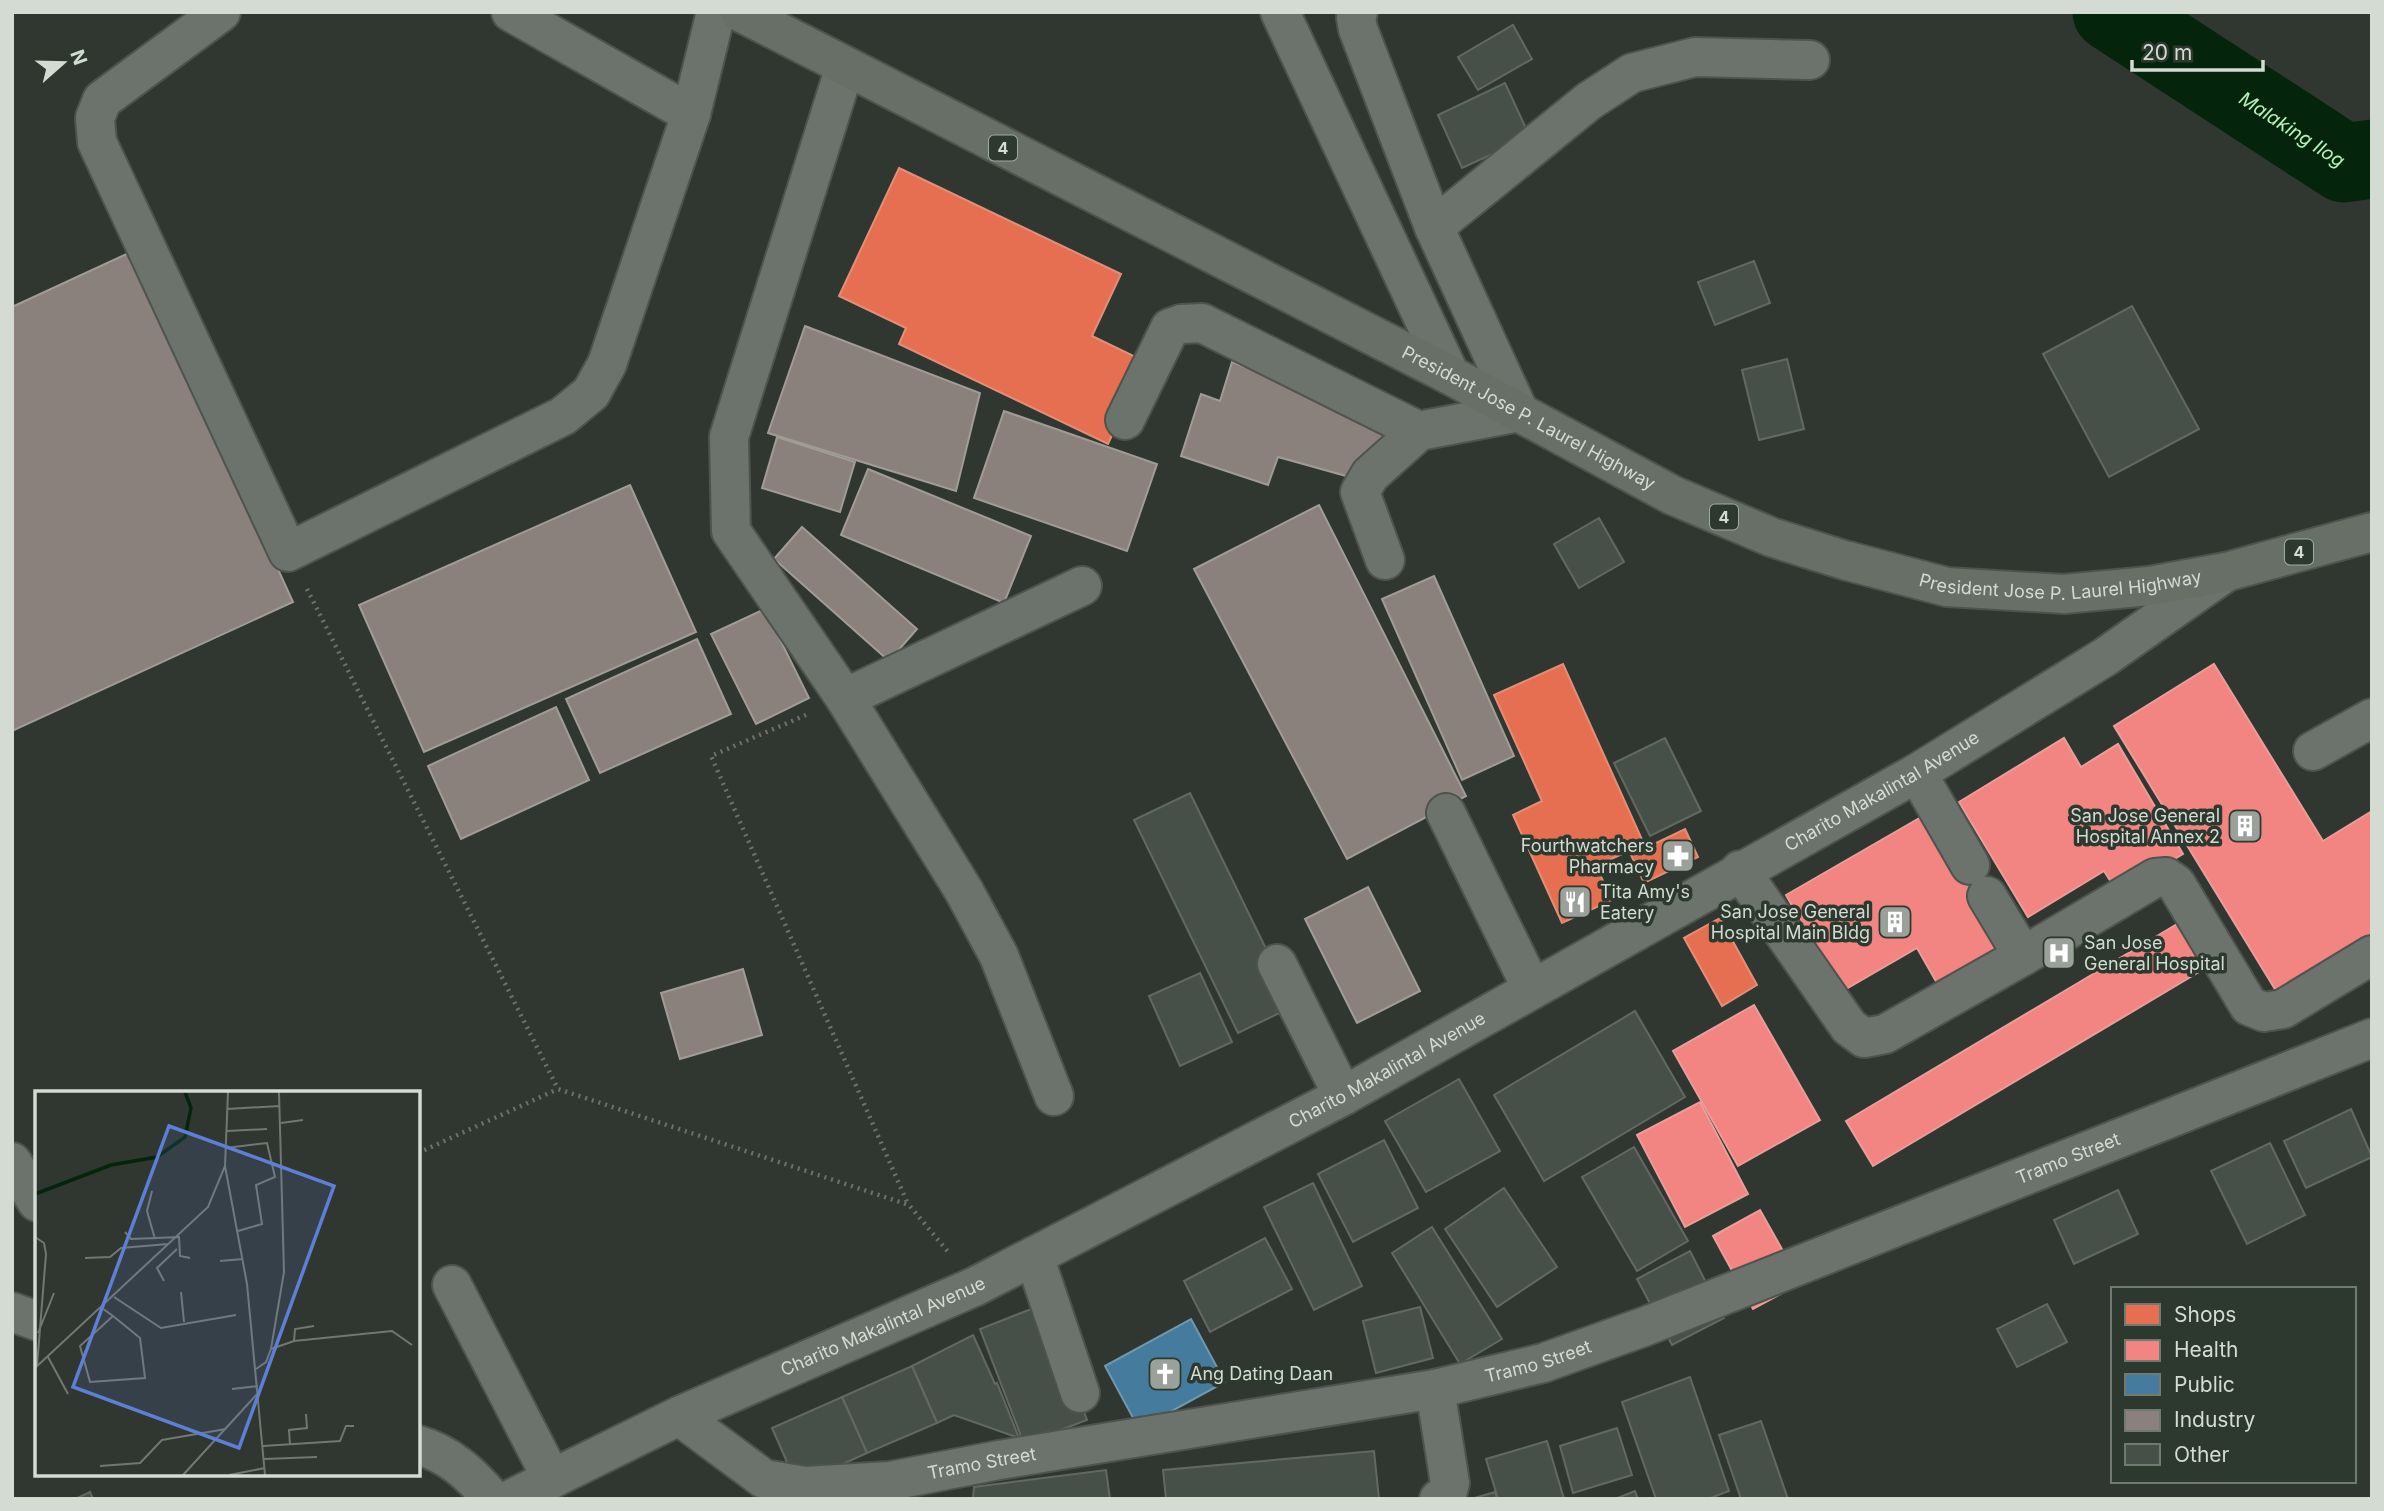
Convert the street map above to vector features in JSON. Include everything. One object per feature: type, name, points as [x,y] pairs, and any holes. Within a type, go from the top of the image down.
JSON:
[{"type":"highway","name":"President Jose P. Laurel Highway","points":[[740,12],[1450,375],[1672,495],[1771,537],[1844,560],[1947,587],[2064,594],[2149,586],[2226,572],[2372,532]]},
{"type":"street","points":[[221,12],[102,100],[95,118],[97,142],[288,552],[563,416],[591,393],[607,364],[691,114],[716,12]]},
{"type":"street","points":[[511,12],[691,114]]},
{"type":"street","points":[[1280,12],[1450,375]]},
{"type":"street","points":[[1359,12],[1356,18],[1357,29],[1434,227],[1519,412],[1419,431],[1370,475],[1360,492],[1385,561]]},
{"type":"street","points":[[1434,227],[1590,101],[1632,73],[1695,57],[1810,60]]},
{"type":"street","points":[[845,67],[729,437],[731,531],[845,698],[964,891],[999,956],[1054,1096]]},
{"type":"street","points":[[1125,420],[1170,328],[1181,324],[1202,323],[1419,431]]},
{"type":"street","name":"Charito Makalintal Avenue","points":[[511,1499],[679,1416],[976,1286],[1343,1096],[1740,870],[1917,773],[2105,657],[2226,572]]},
{"type":"street","points":[[845,698],[1082,586]]},
{"type":"street","points":[[2313,751],[2372,718]]},
{"type":"street","points":[[1917,773],[2023,956]]},
{"type":"street","points":[[1446,813],[1532,989]]},
{"type":"street","points":[[1740,870],[1849,1027],[1864,1038],[1885,1034],[2155,878],[2166,877],[2176,884],[2249,1006],[2264,1012],[2283,1009],[2372,955]]},
{"type":"street","points":[[1277,964],[1343,1096]]},
{"type":"street","name":"Tramo Street","points":[[679,1416],[764,1479],[804,1486],[893,1490],[999,1460],[1435,1389],[1543,1363],[1646,1325],[2372,1038]]},
{"type":"street","points":[[12,1162],[35,1199]]},
{"type":"street","points":[[1034,1256],[1080,1393]]},
{"type":"street","points":[[452,1285],[552,1479]]},
{"type":"street","points":[[12,1312],[35,1320]]},
{"type":"street","points":[[1435,1389],[1450,1483],[1447,1493],[1439,1499]]},
{"type":"street","points":[[420,1445],[437,1450],[472,1475],[492,1499]]},
{"type":"path","points":[[288,552],[558,1090]]},
{"type":"path","points":[[845,698],[710,757],[909,1205],[976,1286]]},
{"type":"path","points":[[420,1152],[558,1090],[909,1205]]},
{"type":"building: Shops","points":[[899,168],[1121,274],[1092,336],[1146,362],[1108,444],[899,344],[906,328],[839,296]]},
{"type":"building: Shops","points":[[1563,664],[1644,844],[1596,866],[1612,900],[1562,923],[1513,815],[1542,801],[1494,695]]},
{"type":"building: Shops","points":[[1685,829],[1698,857],[1644,883],[1631,855]]},
{"type":"building: Shops","points":[[1720,918],[1757,985],[1722,1006],[1684,938]]},
{"type":"building: Health","name":"San Jose General Hospital Annex 2","points":[[2214,664],[2323,841],[2372,811],[2372,936],[2278,994],[2114,726]]},
{"type":"building: Health","points":[[2064,738],[2081,767],[2118,744],[2183,854],[2118,893],[2104,871],[2028,917],[1959,802]]},
{"type":"building: Health","name":"San Jose General Hospital Main Bldg","points":[[1928,813],[2004,949],[1938,985],[1917,948],[1841,992],[1786,895]]},
{"type":"building: Health","points":[[2177,924],[2204,969],[1873,1166],[1846,1121]]},
{"type":"building: Health","points":[[1754,1005],[1820,1120],[1738,1166],[1673,1051]]},
{"type":"building: Health","points":[[1700,1102],[1748,1194],[1685,1227],[1637,1135]]},
{"type":"building: Health","points":[[1760,1210],[1801,1283],[1753,1309],[1713,1236]]},
{"type":"building: Public","name":"Ang Dating Daan","points":[[1191,1319],[1225,1382],[1139,1429],[1105,1366]]},
{"type":"building: Industry","points":[[133,251],[293,602],[12,731],[12,307]]},
{"type":"building: Industry","points":[[805,326],[980,393],[956,491],[768,433]]},
{"type":"building: Industry","points":[[1232,362],[1401,426],[1357,479],[1278,457],[1268,485],[1181,456],[1201,394],[1220,401]]},
{"type":"building: Industry","points":[[1004,411],[1157,464],[1127,551],[974,498]]},
{"type":"building: Industry","points":[[777,437],[855,462],[840,512],[762,488]]},
{"type":"building: Industry","points":[[868,469],[1031,536],[1004,603],[841,535]]},
{"type":"building: Industry","points":[[630,485],[696,632],[424,752],[359,605]]},
{"type":"building: Industry","points":[[1319,505],[1466,796],[1347,859],[1194,569]]},
{"type":"building: Industry","points":[[802,527],[917,629],[889,661],[774,559]]},
{"type":"building: Industry","points":[[1434,576],[1514,756],[1462,780],[1382,599]]},
{"type":"building: Industry","points":[[765,609],[809,698],[756,724],[711,634]]},
{"type":"building: Industry","points":[[697,639],[731,714],[600,773],[566,699]]},
{"type":"building: Industry","points":[[556,707],[589,780],[461,839],[428,766]]},
{"type":"building: Industry","points":[[1368,887],[1420,991],[1357,1023],[1305,919]]},
{"type":"building: Industry","points":[[743,969],[762,1035],[680,1059],[661,993]]},
{"type":"building: Other","points":[[1513,25],[1532,59],[1478,90],[1458,57]]},
{"type":"building: Other","points":[[1505,83],[1530,137],[1462,168],[1438,115]]},
{"type":"building: Other","points":[[1754,261],[1770,303],[1715,325],[1698,282]]},
{"type":"building: Other","points":[[2132,306],[2199,429],[2109,477],[2043,354]]},
{"type":"building: Other","points":[[1787,359],[1804,429],[1759,440],[1742,370]]},
{"type":"building: Other","points":[[1599,518],[1624,562],[1579,588],[1554,544]]},
{"type":"building: Other","points":[[1665,738],[1701,811],[1650,836],[1614,763]]},
{"type":"building: Other","points":[[1190,793],[1294,1006],[1238,1033],[1134,820]]},
{"type":"building: Other","points":[[1200,973],[1232,1042],[1180,1066],[1149,996]]},
{"type":"building: Other","points":[[1635,1011],[1685,1097],[1544,1181],[1494,1095]]},
{"type":"building: Other","points":[[1459,1079],[1500,1151],[1426,1192],[1385,1121]]},
{"type":"building: Other","points":[[2351,1109],[2372,1157],[2306,1188],[2284,1141]]},
{"type":"building: Other","points":[[1384,1140],[1418,1208],[1353,1242],[1318,1174]]},
{"type":"building: Other","points":[[2270,1143],[2305,1215],[2247,1244],[2211,1171]]},
{"type":"building: Other","points":[[1634,1147],[1688,1241],[1637,1271],[1582,1177]]},
{"type":"building: Other","points":[[1313,1183],[1362,1286],[1314,1310],[1264,1207]]},
{"type":"building: Other","points":[[1504,1188],[1557,1267],[1497,1307],[1445,1229]]},
{"type":"building: Other","points":[[2118,1190],[2138,1234],[2074,1264],[2054,1220]]},
{"type":"building: Other","points":[[1432,1227],[1502,1339],[1460,1364],[1392,1253]]},
{"type":"building: Other","points":[[1265,1238],[1292,1289],[1210,1332],[1184,1281]]},
{"type":"building: Other","points":[[1690,1251],[1724,1318],[1672,1345],[1637,1279]]},
{"type":"building: Other","points":[[1044,1304],[1087,1420],[1024,1444],[980,1329]]},
{"type":"building: Other","points":[[2047,1304],[2067,1342],[2017,1367],[1997,1329]]},
{"type":"building: Other","points":[[1420,1307],[1433,1358],[1376,1373],[1363,1321]]},
{"type":"building: Other","points":[[973,1335],[995,1384],[997,1383],[1019,1438],[954,1415],[937,1423],[912,1366]]},
{"type":"building: Other","points":[[912,1366],[937,1423],[867,1453],[842,1397]]},
{"type":"building: Other","points":[[1690,1377],[1729,1491],[1708,1499],[1656,1499],[1622,1402]]},
{"type":"building: Other","points":[[842,1397],[867,1453],[797,1485],[772,1428]]},
{"type":"building: Other","points":[[1761,1421],[1788,1499],[1741,1499],[1719,1435]]},
{"type":"building: Other","points":[[1617,1428],[1632,1475],[1573,1493],[1560,1446]]},
{"type":"building: Other","points":[[1547,1441],[1564,1499],[1498,1499],[1486,1459]]},
{"type":"building: Other","points":[[1374,1451],[1379,1499],[1166,1499],[1163,1470]]},
{"type":"building: Other","points":[[1106,1470],[1110,1499],[973,1499],[974,1487]]},
{"type":"building: Other","points":[[1635,1491],[1638,1499],[1615,1499]]},
{"type":"building: Other","points":[[90,1492],[93,1499],[75,1499]]},
{"type":"building: Other","points":[[1495,1492],[1497,1499],[1471,1499]]},
{"type":"waterway","name":"Malaking Ilog","points":[[2112,12],[2344,163],[2372,159]]},
{"type":"place","name":"San Jose General Hospital Annex 2","points":[[2245,826]]},
{"type":"place","name":"Fourthwatchers Pharmacy","points":[[1678,856]]},
{"type":"place","name":"Tita Amy's Eatery","points":[[1575,902]]},
{"type":"place","name":"San Jose General Hospital Main Bldg","points":[[1895,922]]},
{"type":"place","name":"San Jose General Hospital","points":[[2059,953]]},
{"type":"place","name":"Ang Dating Daan","points":[[1165,1374]]}]
